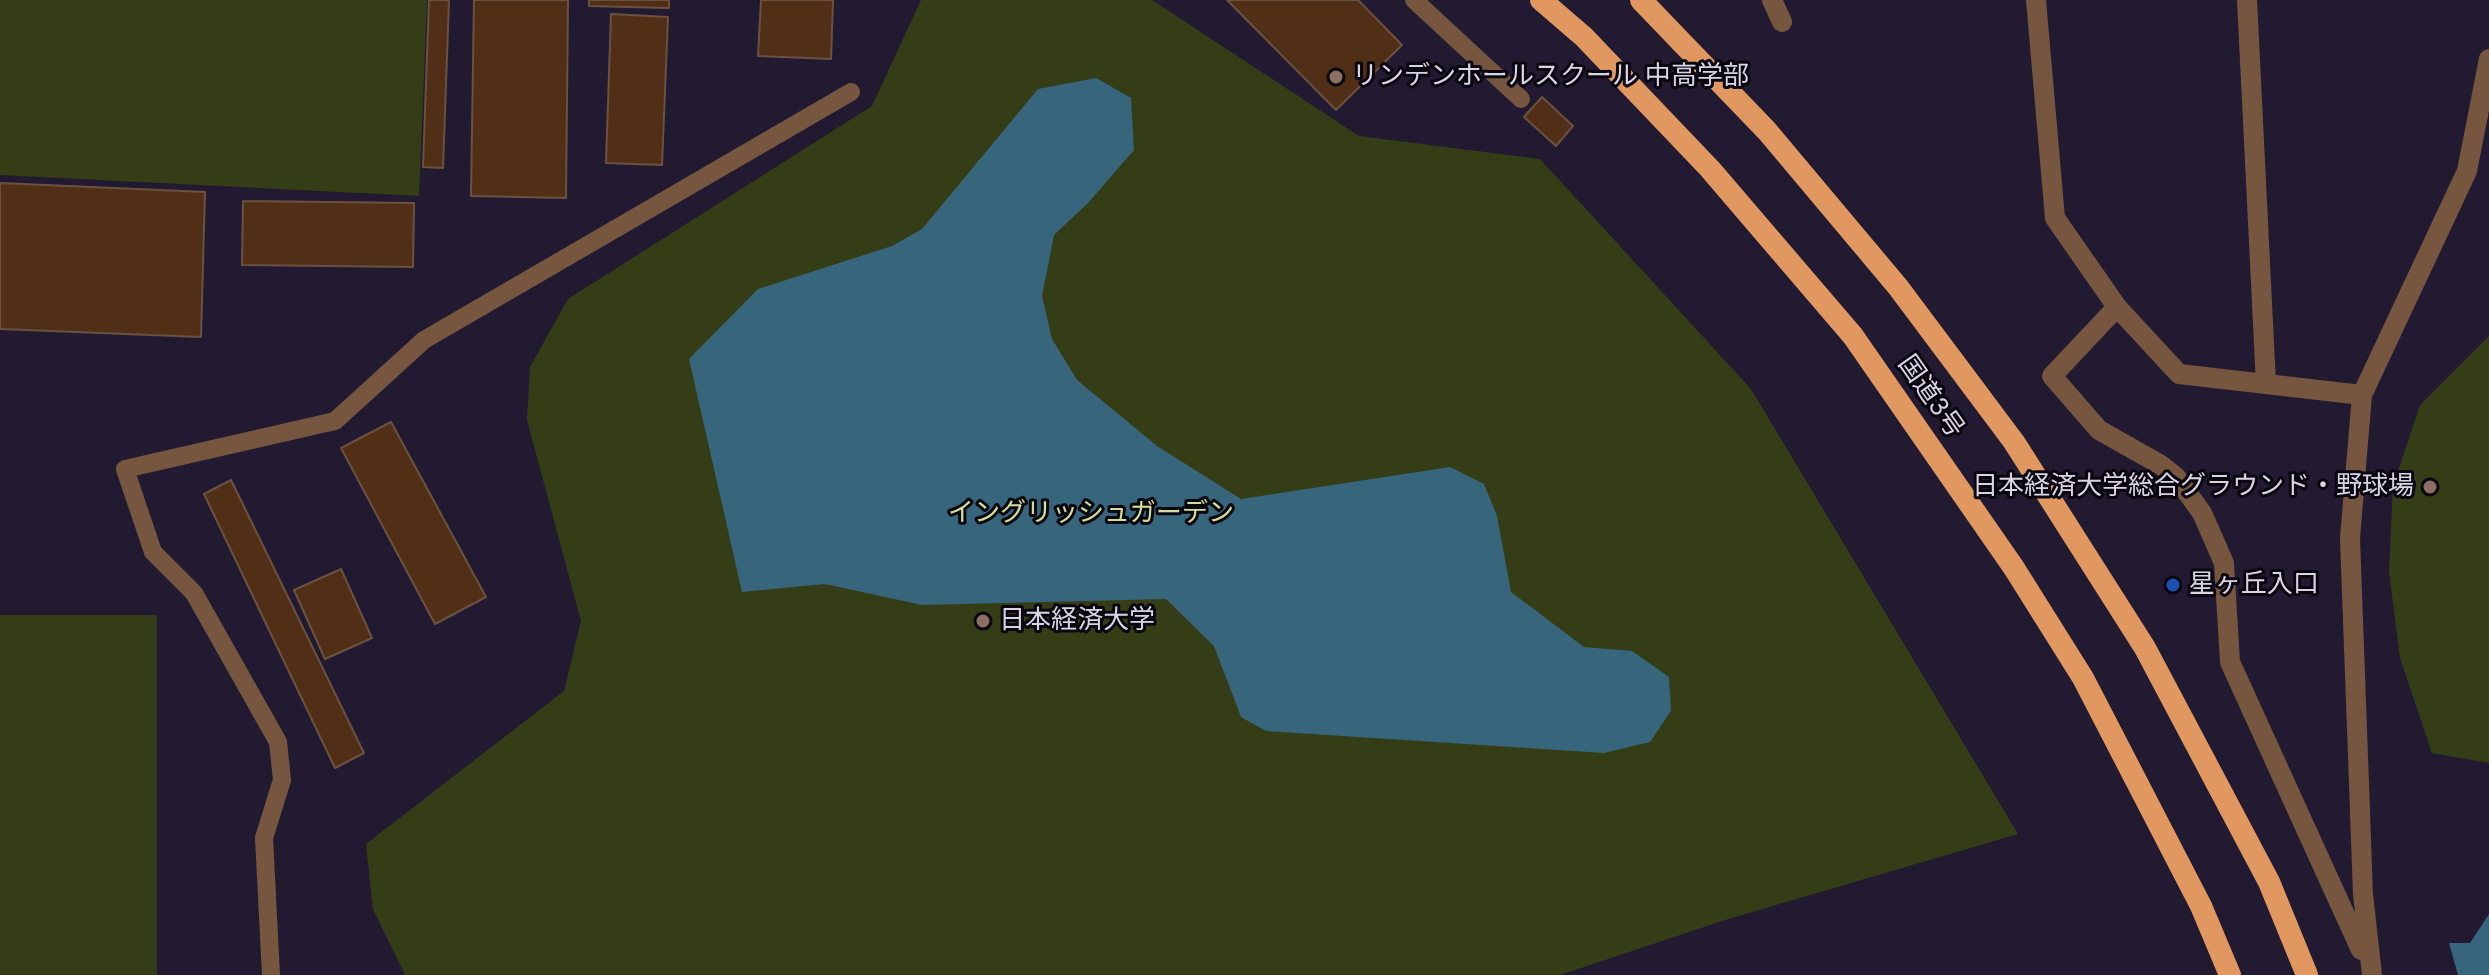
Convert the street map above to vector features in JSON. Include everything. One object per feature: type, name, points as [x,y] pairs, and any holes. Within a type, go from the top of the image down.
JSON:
[{"type":"highway","name":"国道3号","points":[[1541,0],[1584,37],[1710,169],[1853,336],[2014,568],[2083,678],[2201,906],[2230,975]]},
{"type":"highway","name":"国道3号","points":[[1641,0],[1767,131],[1898,287],[2014,442],[2145,648],[2269,882],[2307,975]]},
{"type":"street","points":[[1772,0],[1782,22]]},
{"type":"street","points":[[2036,0],[2055,218],[2117,307],[2179,374],[2362,395]]},
{"type":"street","points":[[2247,0],[2266,384]]},
{"type":"street","points":[[2371,972],[2363,894],[2350,538],[2362,395],[2467,171],[2489,59]]},
{"type":"street","points":[[2117,307],[2052,376],[2099,430],[2161,465],[2176,477],[2202,513],[2224,563],[2230,662],[2371,972]]},
{"type":"lane","points":[[1414,0],[1521,99]]},
{"type":"lane","points":[[271,975],[264,838],[282,780],[278,742],[194,593],[153,552],[125,469],[335,421],[424,340],[851,92]]},
{"type":"green space","points":[[0,0],[427,0],[419,196],[0,175]]},
{"type":"green space","name":"イングリッシュガーデン","points":[[921,0],[1152,0],[1359,136],[1540,159],[1751,389],[2018,834],[1725,920],[1560,975],[405,975],[373,909],[366,844],[564,691],[581,621],[527,420],[530,367],[568,299],[872,106]]},
{"type":"green space","points":[[2489,336],[2489,763],[2432,753],[2400,658],[2389,572],[2393,486],[2420,405]]},
{"type":"green space","points":[[0,615],[157,615],[157,975],[0,975]]},
{"type":"water","points":[[1096,78],[1131,98],[1134,150],[1088,203],[1054,235],[1042,296],[1052,339],[1077,380],[1157,446],[1241,499],[1450,467],[1484,484],[1497,516],[1511,592],[1584,647],[1632,651],[1669,677],[1671,711],[1650,742],[1604,753],[1266,731],[1241,717],[1214,646],[1166,599],[922,605],[825,584],[742,592],[689,359],[758,289],[892,246],[922,229],[1038,89]]},
{"type":"water","points":[[2489,914],[2489,975],[2458,975],[2449,943],[2470,943]]},
{"type":"building","points":[[429,0],[449,0],[443,168],[423,167]]},
{"type":"building","points":[[474,0],[568,0],[566,198],[471,196]]},
{"type":"building","points":[[589,0],[669,0],[669,8],[589,6]]},
{"type":"building","points":[[761,0],[833,0],[831,59],[758,56]]},
{"type":"building","name":"リンデンホールスクール 中高学部","points":[[1227,0],[1358,0],[1402,45],[1336,110]]},
{"type":"building","points":[[611,14],[668,17],[662,165],[606,163]]},
{"type":"building","points":[[1542,97],[1573,126],[1556,146],[1524,117]]},
{"type":"building","points":[[0,183],[205,192],[201,337],[0,329]]},
{"type":"building","points":[[243,201],[414,203],[413,267],[242,265]]},
{"type":"building","points":[[391,422],[486,597],[435,624],[341,448]]},
{"type":"building","points":[[231,480],[364,753],[335,768],[204,494]]},
{"type":"building","points":[[341,569],[372,638],[325,659],[294,590]]},
{"type":"place","name":"リンデンホールスクール 中高学部","points":[[1336,77]]},
{"type":"place","name":"日本経済大学総合グラウンド・野球場","points":[[2430,487]]},
{"type":"place","name":"星ヶ丘入口","points":[[2173,585]]},
{"type":"place","name":"日本経済大学","points":[[983,621]]}]
